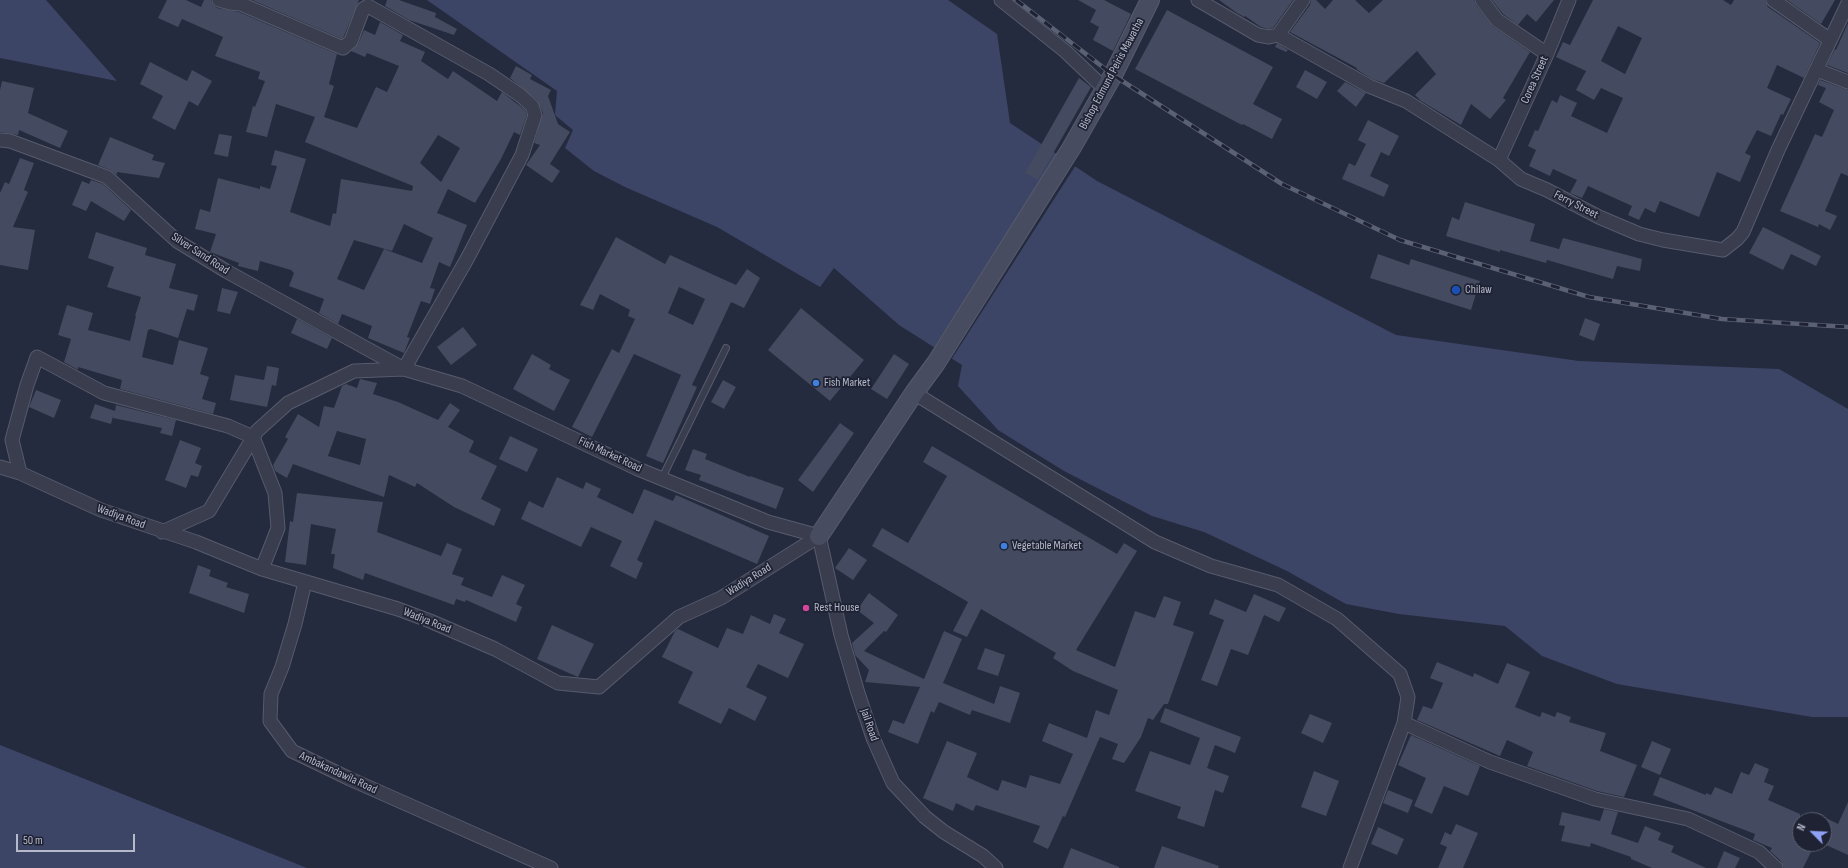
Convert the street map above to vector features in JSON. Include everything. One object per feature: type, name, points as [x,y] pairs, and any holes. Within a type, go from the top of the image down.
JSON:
[{"type":"street","points":[[162,532],[209,511],[257,431],[288,403],[354,371],[404,369],[467,259],[522,155],[535,115],[532,106],[520,95],[489,74],[368,6],[363,9],[351,41],[343,48],[242,4],[219,0]]},
{"type":"street","points":[[1001,0],[1065,51],[1105,89]]},
{"type":"street","name":"Bishop Edmund Peiris Mawatha","points":[[819,536],[914,393],[936,363],[1072,146],[1105,89],[1150,0]]},
{"type":"street","name":"Ferry Street","points":[[1198,0],[1258,35],[1269,37],[1278,36],[1369,86],[1406,102],[1500,160],[1521,179],[1639,234],[1686,245],[1723,250],[1743,232],[1778,150],[1848,3]]},
{"type":"street","points":[[1278,36],[1302,0]]},
{"type":"street","points":[[1482,0],[1497,20],[1547,54]]},
{"type":"street","name":"Corea Street","points":[[1500,160],[1569,0]]},
{"type":"street","points":[[1773,0],[1830,40]]},
{"type":"street","points":[[1817,70],[1848,82]]},
{"type":"street","name":"Silver Sand Road","points":[[0,140],[10,141],[107,177],[177,241],[226,271],[404,369]]},
{"type":"street","points":[[20,473],[12,440],[27,385],[37,357],[104,393],[228,426],[253,437],[275,493],[278,528],[262,569]]},
{"type":"street","name":"Fish Market Road","points":[[404,369],[462,386],[638,469],[768,522],[819,536]]},
{"type":"street","points":[[914,393],[1155,542],[1211,566],[1278,585],[1337,619],[1400,674],[1408,697],[1404,724],[1350,868]]},
{"type":"street","name":"Wadiya Road","points":[[0,467],[20,473],[101,510],[162,532],[196,542],[262,569],[398,609],[430,621],[495,649],[558,682],[599,687],[679,617],[721,598],[819,536]]},
{"type":"street","name":"Jail Road","points":[[819,536],[841,635],[858,693],[873,738],[893,783],[925,817],[944,832],[983,856],[996,868]]},
{"type":"street","name":"Ambakandawila Road","points":[[305,582],[295,624],[272,694],[270,721],[292,751],[350,779],[551,868]]},
{"type":"street","points":[[1404,724],[1490,762],[1595,799],[1688,819],[1759,852],[1776,868]]},
{"type":"lane","points":[[662,478],[726,348]]},
{"type":"water","points":[[0,0],[46,0],[117,81],[0,58]]},
{"type":"water","points":[[427,0],[948,0],[997,34],[1010,123],[1097,181],[1396,335],[1579,361],[1779,369],[1848,409],[1848,717],[1812,717],[1617,684],[1542,656],[1505,626],[1399,614],[1346,604],[1287,571],[1204,532],[1152,516],[1064,471],[998,430],[958,386],[962,365],[899,325],[834,268],[820,287],[717,227],[625,187],[594,171],[565,148],[573,130],[555,115],[557,91]]},
{"type":"water","points":[[0,745],[307,868],[0,868]]},
{"type":"pier","points":[[1058,153],[1076,165],[951,360],[933,349]]},
{"type":"building","points":[[167,0],[186,0],[201,7],[204,0],[211,0],[213,5],[217,8],[239,12],[337,54],[329,84],[334,86],[324,117],[357,128],[376,87],[387,92],[399,66],[367,53],[365,57],[351,51],[358,44],[364,30],[375,35],[380,22],[403,35],[400,41],[425,52],[421,61],[448,79],[453,71],[497,101],[502,92],[525,110],[527,115],[520,135],[514,132],[501,159],[475,203],[448,189],[437,213],[467,225],[450,267],[439,262],[430,288],[435,289],[430,304],[421,301],[407,337],[410,338],[404,353],[368,338],[372,326],[342,314],[338,324],[319,313],[324,299],[289,286],[294,273],[291,270],[260,261],[258,271],[238,266],[239,263],[210,252],[216,234],[195,229],[200,209],[210,212],[218,178],[260,189],[260,186],[270,189],[277,166],[271,165],[275,150],[306,159],[290,212],[330,226],[333,213],[336,214],[341,179],[412,191],[413,186],[305,142],[315,117],[276,104],[267,137],[246,132],[253,106],[255,107],[265,81],[258,79],[260,72],[215,56],[223,37],[182,19],[178,27],[158,18]],"holes":[[[438,135],[460,148],[441,182],[420,163]],[[404,224],[433,238],[422,263],[384,249],[364,290],[337,279],[354,240],[392,251]]]},
{"type":"building","points":[[252,0],[359,0],[342,39]]},
{"type":"building","points":[[387,0],[399,0],[436,13],[435,17],[457,29],[454,35],[409,20],[385,6]]},
{"type":"building","points":[[1078,0],[1104,0],[1131,14],[1113,51],[1093,40],[1099,27],[1090,22],[1096,10]]},
{"type":"building","points":[[1219,0],[1293,0],[1273,28],[1269,29],[1261,27],[1245,16],[1244,17],[1237,13]]},
{"type":"building","points":[[1311,0],[1316,0],[1325,9],[1333,0],[1355,0],[1369,13],[1383,0],[1474,0],[1476,5],[1492,26],[1530,52],[1503,98],[1506,100],[1490,119],[1471,104],[1461,125],[1421,101],[1415,95],[1436,74],[1417,51],[1384,83],[1372,79],[1356,69],[1357,68],[1290,32],[1310,5]]},
{"type":"building","points":[[1492,0],[1554,0],[1536,22],[1527,14],[1518,25],[1503,14]]},
{"type":"building","points":[[1593,0],[1723,0],[1731,5],[1734,0],[1765,0],[1768,7],[1820,43],[1804,78],[1777,65],[1767,88],[1791,99],[1783,115],[1781,114],[1771,136],[1757,130],[1745,153],[1751,156],[1740,182],[1717,172],[1699,217],[1660,201],[1655,213],[1645,208],[1639,220],[1628,215],[1632,206],[1588,186],[1582,198],[1570,193],[1577,180],[1553,169],[1550,176],[1529,166],[1536,150],[1528,146],[1535,130],[1538,131],[1552,100],[1557,103],[1560,95],[1577,103],[1571,116],[1607,133],[1623,98],[1601,88],[1594,100],[1576,90],[1586,71],[1556,57],[1563,42],[1570,45]],"holes":[[[1618,26],[1642,38],[1625,74],[1601,61]]]},
{"type":"building","points":[[1787,0],[1835,0],[1821,24]]},
{"type":"building","points":[[1167,10],[1273,67],[1253,104],[1282,119],[1272,139],[1135,69]]},
{"type":"building","points":[[1848,23],[1848,73],[1827,65],[1835,49],[1836,50]]},
{"type":"building","points":[[1277,43],[1288,50],[1286,52],[1275,47]]},
{"type":"building","points":[[150,62],[187,81],[192,70],[212,81],[198,106],[189,101],[175,130],[152,118],[163,96],[140,84]]},
{"type":"building","points":[[516,66],[532,75],[530,79],[551,90],[548,96],[558,124],[570,132],[550,164],[560,171],[552,183],[526,165],[540,145],[534,143],[543,113],[537,100],[510,78]]},
{"type":"building","points":[[1305,70],[1327,82],[1317,99],[1296,87]]},
{"type":"building","points":[[1079,78],[1091,87],[1038,180],[1025,173]]},
{"type":"building","points":[[1820,80],[1848,90],[1848,176],[1841,173],[1825,211],[1837,216],[1830,230],[1819,224],[1818,227],[1780,211],[1815,134],[1822,137],[1834,110],[1819,102],[1826,88],[1818,85]]},
{"type":"building","points":[[2,81],[34,88],[28,113],[68,131],[60,148],[19,130],[18,135],[0,132],[0,90]]},
{"type":"building","points":[[1345,82],[1366,93],[1356,107],[1337,91]]},
{"type":"building","points":[[1368,120],[1399,136],[1389,156],[1381,152],[1370,176],[1389,185],[1384,197],[1342,179],[1349,163],[1355,166],[1366,144],[1358,140]]},
{"type":"building","points":[[219,134],[232,136],[228,157],[214,154]]},
{"type":"building","points":[[110,137],[154,155],[152,160],[165,163],[159,178],[117,172],[117,175],[98,165]]},
{"type":"building","points":[[20,158],[34,163],[24,190],[28,192],[13,227],[35,230],[28,270],[0,265],[0,193],[5,182],[9,184]]},
{"type":"building","points":[[91,180],[103,184],[131,210],[124,221],[91,201],[86,211],[72,205],[82,181],[89,184]]},
{"type":"building","points":[[1465,202],[1535,224],[1530,241],[1559,249],[1563,238],[1642,259],[1640,271],[1617,266],[1613,279],[1547,260],[1546,263],[1500,250],[1500,252],[1446,236],[1452,217],[1459,220]]},
{"type":"building","points":[[1763,227],[1821,256],[1816,266],[1791,254],[1783,270],[1749,253]]},
{"type":"building","points":[[96,232],[147,248],[145,255],[176,264],[169,288],[198,295],[194,311],[187,309],[178,338],[151,329],[148,330],[142,357],[173,365],[179,340],[208,348],[200,374],[209,377],[202,399],[216,403],[213,414],[120,389],[122,380],[78,367],[78,370],[64,362],[71,339],[58,335],[67,305],[93,313],[88,330],[130,341],[135,316],[141,297],[107,287],[114,267],[88,258]]},
{"type":"building","points":[[616,237],[665,264],[670,255],[736,285],[747,269],[760,278],[744,308],[731,302],[692,385],[697,387],[663,463],[646,456],[681,375],[634,354],[592,437],[572,427],[612,349],[619,353],[635,319],[628,316],[630,310],[600,294],[593,310],[580,305]],"holes":[[[679,287],[705,299],[693,325],[668,313]]]},
{"type":"building","points":[[1378,254],[1409,265],[1411,259],[1480,281],[1471,310],[1370,278]]},
{"type":"building","points":[[222,288],[238,292],[230,314],[217,311]]},
{"type":"building","points":[[801,308],[864,360],[830,401],[768,350]]},
{"type":"building","points":[[1585,318],[1600,324],[1594,341],[1579,335]]},
{"type":"building","points":[[297,319],[332,338],[327,349],[291,333]]},
{"type":"building","points":[[463,327],[477,345],[451,365],[437,347]]},
{"type":"building","points":[[532,354],[551,365],[549,369],[570,380],[554,411],[513,389]]},
{"type":"building","points":[[894,354],[909,364],[887,399],[871,389]]},
{"type":"building","points":[[267,366],[279,368],[276,386],[272,385],[267,407],[230,400],[235,375],[264,380]]},
{"type":"building","points":[[360,379],[377,383],[373,394],[398,402],[438,420],[450,403],[460,410],[448,427],[474,441],[469,452],[497,466],[481,499],[501,509],[494,526],[454,507],[417,483],[415,487],[389,475],[384,497],[293,464],[287,478],[275,471],[273,465],[288,439],[285,437],[298,414],[319,427],[324,406],[334,408],[342,386],[346,384],[357,388]],"holes":[[[337,431],[366,439],[360,465],[328,456]]]},
{"type":"building","points":[[723,380],[736,387],[724,409],[711,402]]},
{"type":"building","points":[[36,390],[61,400],[54,418],[29,407]]},
{"type":"building","points":[[95,404],[115,411],[116,405],[176,420],[172,436],[160,433],[162,428],[113,418],[113,416],[111,424],[90,418]]},
{"type":"building","points":[[840,423],[854,433],[813,492],[798,480]]},
{"type":"building","points":[[510,436],[538,449],[527,472],[499,459]]},
{"type":"building","points":[[180,440],[201,448],[195,463],[202,466],[198,477],[191,475],[186,488],[165,480]]},
{"type":"building","name":"Vegetable Market","points":[[932,446],[1117,554],[1124,543],[1137,551],[1076,650],[1115,667],[1135,611],[1155,618],[1164,596],[1181,602],[1173,625],[1194,632],[1168,704],[1164,704],[1153,720],[1148,718],[1141,737],[1124,763],[1112,759],[1118,744],[1100,737],[1065,817],[1063,816],[1048,849],[1033,842],[1040,826],[976,805],[973,811],[956,803],[953,811],[923,798],[947,741],[977,753],[967,777],[998,791],[1002,780],[1026,788],[1030,775],[1060,784],[1073,754],[1042,741],[1049,723],[1087,738],[1096,710],[1109,715],[1118,690],[1073,671],[1053,658],[1056,653],[981,609],[967,637],[953,631],[968,602],[872,546],[882,528],[908,543],[947,476],[923,462]]},
{"type":"building","points":[[693,449],[707,454],[705,459],[750,477],[784,488],[776,509],[699,480],[701,475],[685,470]]},
{"type":"building","points":[[557,477],[583,489],[586,482],[601,489],[597,497],[633,514],[644,489],[673,501],[676,495],[769,536],[757,564],[655,520],[637,560],[643,563],[636,579],[610,566],[622,541],[591,527],[581,547],[521,519],[529,501],[543,508]]},
{"type":"building","points":[[297,493],[383,502],[377,532],[441,556],[447,543],[462,549],[452,574],[464,578],[461,585],[492,597],[502,575],[525,585],[516,604],[522,607],[516,622],[466,600],[465,602],[456,599],[454,605],[365,573],[363,580],[333,568],[335,554],[331,554],[336,529],[311,524],[306,565],[285,562],[290,521],[293,522]]},
{"type":"building","points":[[849,548],[867,560],[853,580],[835,568]]},
{"type":"building","points":[[198,565],[211,570],[209,576],[228,583],[226,587],[249,594],[244,613],[189,593]]},
{"type":"building","points":[[869,593],[898,615],[886,632],[884,631],[864,651],[924,679],[944,631],[962,639],[943,683],[994,704],[1000,686],[1020,693],[1010,723],[972,710],[970,715],[939,702],[934,713],[931,711],[918,744],[888,732],[893,720],[904,724],[920,687],[865,682],[869,670],[855,655],[852,643],[874,623],[857,610]]},
{"type":"building","points":[[1254,594],[1286,608],[1279,622],[1264,615],[1248,655],[1231,649],[1217,686],[1201,680],[1224,620],[1209,614],[1215,599],[1246,612]]},
{"type":"building","points":[[774,614],[786,619],[779,633],[804,644],[788,678],[758,664],[746,687],[767,697],[755,721],[729,708],[721,724],[678,703],[693,672],[662,657],[675,631],[678,629],[718,648],[727,628],[743,634],[751,615],[770,624]]},
{"type":"building","points":[[552,625],[594,644],[578,677],[537,659]]},
{"type":"building","points":[[985,648],[1005,655],[998,676],[977,669]]},
{"type":"building","points":[[1437,662],[1473,677],[1474,673],[1498,684],[1507,663],[1530,672],[1515,707],[1540,717],[1542,712],[1555,717],[1557,712],[1571,717],[1569,722],[1606,733],[1600,751],[1637,765],[1624,797],[1597,791],[1527,766],[1533,752],[1507,740],[1500,756],[1417,720],[1423,706],[1432,709],[1443,683],[1430,678]]},
{"type":"building","points":[[1165,708],[1241,737],[1235,753],[1215,745],[1207,768],[1229,776],[1223,793],[1215,790],[1204,827],[1177,818],[1181,807],[1135,791],[1150,751],[1190,765],[1200,738],[1160,722]]},
{"type":"building","points":[[1310,714],[1332,723],[1323,743],[1301,733]]},
{"type":"building","points":[[1411,735],[1480,766],[1468,796],[1444,786],[1432,814],[1414,806],[1426,778],[1398,765]]},
{"type":"building","points":[[1652,741],[1671,749],[1660,775],[1641,767]]},
{"type":"building","points":[[1755,763],[1769,769],[1764,782],[1774,786],[1768,800],[1795,812],[1792,812],[1792,852],[1811,852],[1803,868],[1784,868],[1780,860],[1770,851],[1772,848],[1753,840],[1755,834],[1653,795],[1660,777],[1706,795],[1706,793],[1711,795],[1715,787],[1732,794],[1741,772],[1749,775]]},
{"type":"building","points":[[1314,771],[1339,781],[1326,816],[1301,807]]},
{"type":"building","points":[[1388,790],[1413,800],[1408,813],[1383,803]]},
{"type":"building","points":[[1848,802],[1848,855],[1832,848],[1832,821],[1838,824]]},
{"type":"building","points":[[1604,809],[1618,812],[1611,834],[1638,843],[1645,826],[1661,833],[1658,840],[1674,846],[1671,852],[1706,868],[1652,868],[1631,859],[1631,857],[1591,843],[1590,847],[1561,841],[1565,826],[1559,825],[1562,812],[1600,821]]},
{"type":"building","points":[[1456,824],[1478,833],[1463,868],[1438,868],[1447,847],[1440,844],[1445,832],[1451,835]]},
{"type":"building","points":[[1378,827],[1404,839],[1397,855],[1371,844]]},
{"type":"building","points":[[1162,846],[1219,866],[1218,868],[1154,868]]},
{"type":"building","points":[[1071,848],[1119,867],[1119,868],[1063,868]]},
{"type":"building","points":[[1724,851],[1740,858],[1735,868],[1717,868]]},
{"type":"railway","points":[[1016,0],[1113,75],[1282,184],[1400,240],[1589,297],[1722,319],[1848,327]]},
{"type":"place","name":"Chilaw","points":[[1456,290]]},
{"type":"place","name":"Fish Market","points":[[816,383]]},
{"type":"place","name":"Vegetable Market","points":[[1004,546]]},
{"type":"place","name":"Rest House","points":[[806,608]]}]
